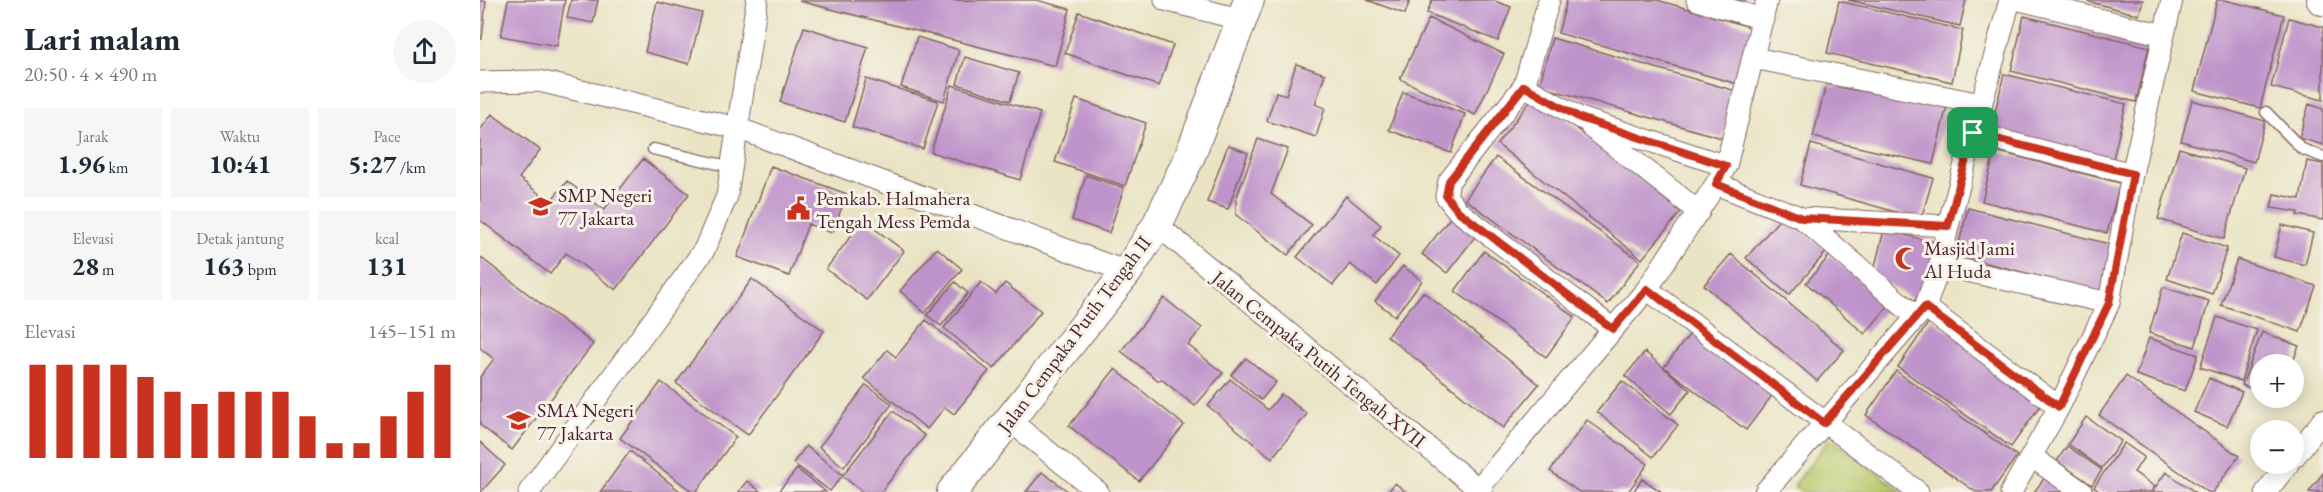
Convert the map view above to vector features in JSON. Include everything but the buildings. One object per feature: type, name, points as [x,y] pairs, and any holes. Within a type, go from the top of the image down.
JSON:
[{"type":"street","points":[[529,492],[704,250],[728,196],[756,0]]},
{"type":"street","points":[[1165,0],[1246,10]]},
{"type":"street","points":[[1549,0],[1524,86],[1449,181],[1446,196],[1458,211],[1613,329]]},
{"type":"street","points":[[1480,490],[1647,289],[1721,175],[1754,58],[1765,9],[1697,0]]},
{"type":"street","points":[[1767,491],[1920,312],[1940,265],[1948,226],[2010,0]]},
{"type":"street","points":[[2020,0],[2164,35]]},
{"type":"street","points":[[2011,492],[2059,407],[2109,303],[2133,174],[2172,0]]},
{"type":"street","name":"Jalan Cempaka Putih Tengah II","points":[[952,492],[1126,272],[1157,225],[1189,158],[1246,10]]},
{"type":"street","points":[[1754,58],[1981,104]]},
{"type":"street","points":[[480,81],[539,81],[737,128],[1126,272]]},
{"type":"street","points":[[1524,86],[1580,118],[1721,175],[1802,218],[1920,312],[2059,407]]},
{"type":"street","points":[[1580,118],[1699,212]]},
{"type":"street","points":[[1973,133],[2133,174]]},
{"type":"street","points":[[1802,218],[1948,226]]},
{"type":"street","name":"Jalan Cempaka Putih Tengah XVII","points":[[1157,225],[1480,490]]},
{"type":"street","points":[[1940,265],[2109,303]]},
{"type":"street","points":[[1647,289],[1918,492]]},
{"type":"street","points":[[1009,420],[1098,492]]},
{"type":"street","points":[[2304,444],[2323,420]]},
{"type":"street","points":[[2032,457],[2082,492]]},
{"type":"street","points":[[2266,492],[2280,474]]},
{"type":"lane","points":[[2266,112],[2302,149],[2323,157]]},
{"type":"lane","points":[[653,149],[732,167]]},
{"type":"green space","points":[[1830,438],[1903,492],[1802,492],[1794,486]]},
{"type":"place","name":"SMP Negeri 77 Jakarta","points":[[540,206]]},
{"type":"place","name":"Pemkab. Halmahera Tengah Mess Pemda","points":[[798,209]]},
{"type":"place","name":"Masjid Jami Al Huda","points":[[1906,259]]},
{"type":"place","name":"SMA Negeri 77 Jakarta","points":[[519,421]]},
{"type":"route","points":[[1524,86],[1580,118],[1726,166],[1716,184],[1802,218],[1948,226],[1973,133],[2133,174],[2109,303],[2059,407],[1925,307],[1824,423],[1796,399],[1647,289],[1613,329],[1458,211],[1446,196],[1449,181],[1524,86]]}]
